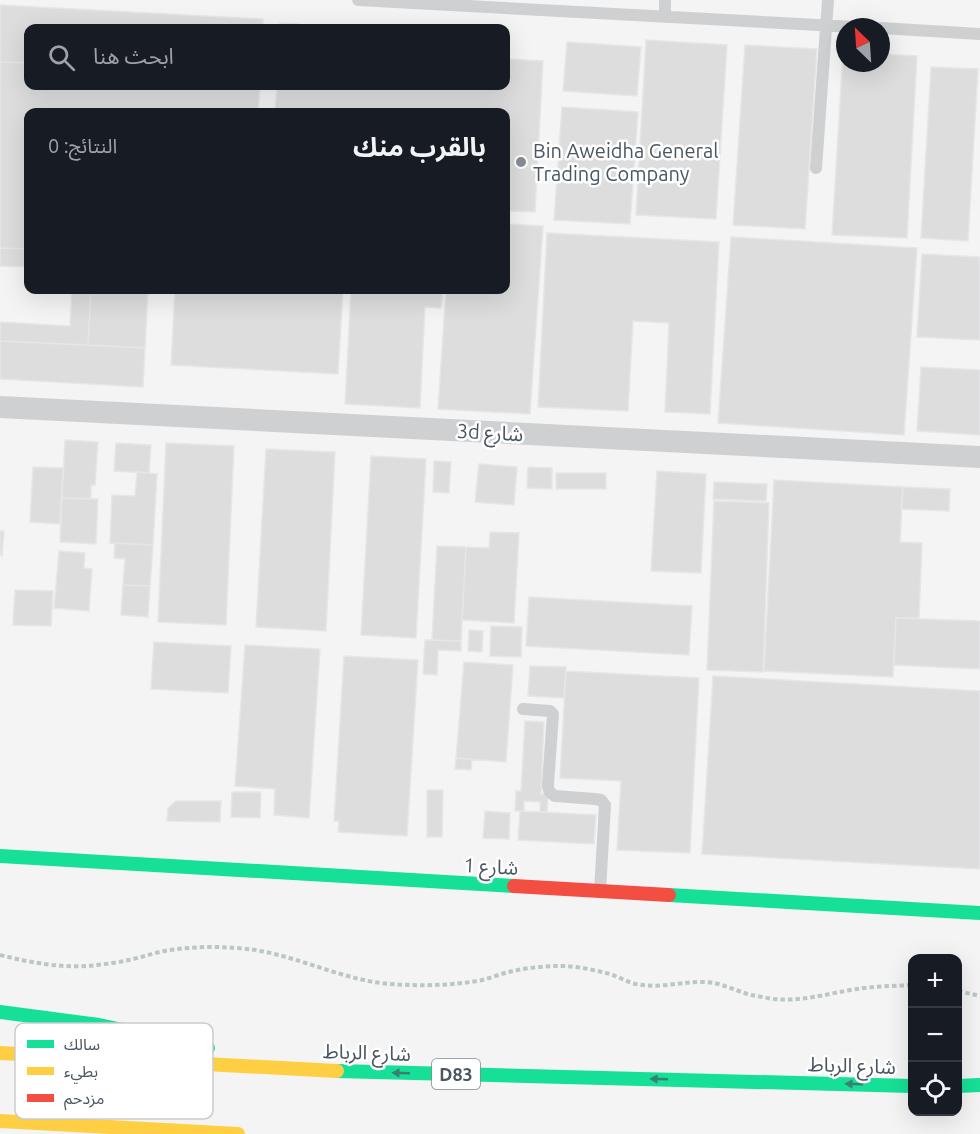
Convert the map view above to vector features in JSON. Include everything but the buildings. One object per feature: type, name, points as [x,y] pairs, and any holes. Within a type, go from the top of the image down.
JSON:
[{"type":"main road","name":"شارع 1","points":[[0,856],[980,913]]},
{"type":"main road","points":[[0,1012],[84,1023]]},
{"type":"main road","points":[[213,1049],[312,1070]]},
{"type":"main road","name":"شارع الرباط","points":[[0,1053],[15,1054]]},
{"type":"main road","name":"شارع الرباط","points":[[213,1065],[312,1070],[908,1086]]},
{"type":"main road","points":[[962,1087],[980,1087]]},
{"type":"main road","points":[[0,1121],[238,1134]]},
{"type":"street","name":"3d شارع","points":[[0,407],[980,457]]},
{"type":"lane","points":[[358,0],[836,26]]},
{"type":"lane","points":[[665,0],[665,17]]},
{"type":"lane","points":[[816,168],[828,0]]},
{"type":"lane","points":[[890,29],[980,34]]},
{"type":"lane","points":[[523,709],[550,711],[553,714],[548,784],[551,794],[601,800],[605,805],[600,892]]},
{"type":"path","points":[[0,955],[27,962],[60,966],[95,965],[129,960],[168,950],[207,946],[247,948],[286,956],[323,970],[354,978],[386,983],[418,986],[462,983],[534,967],[560,966],[586,969],[636,984],[662,987],[688,982],[708,982],[775,999],[800,999],[854,989],[908,985]]},
{"type":"path","points":[[962,992],[980,996]]},
{"type":"traffic: fast","points":[[0,856],[514,886]]},
{"type":"traffic: fast","points":[[669,895],[980,913]]},
{"type":"traffic: fast","points":[[0,1012],[84,1023]]},
{"type":"traffic: fast","points":[[337,1071],[908,1086]]},
{"type":"traffic: fast","points":[[962,1086],[980,1085]]},
{"type":"traffic: slow","points":[[0,1053],[15,1054]]},
{"type":"traffic: slow","points":[[213,1064],[337,1071]]},
{"type":"traffic: slow","points":[[0,1121],[238,1134]]},
{"type":"traffic: jam","points":[[514,886],[669,895]]},
{"type":"place","name":"Bin Aweidha General Trading Company","points":[[521,162]]}]
